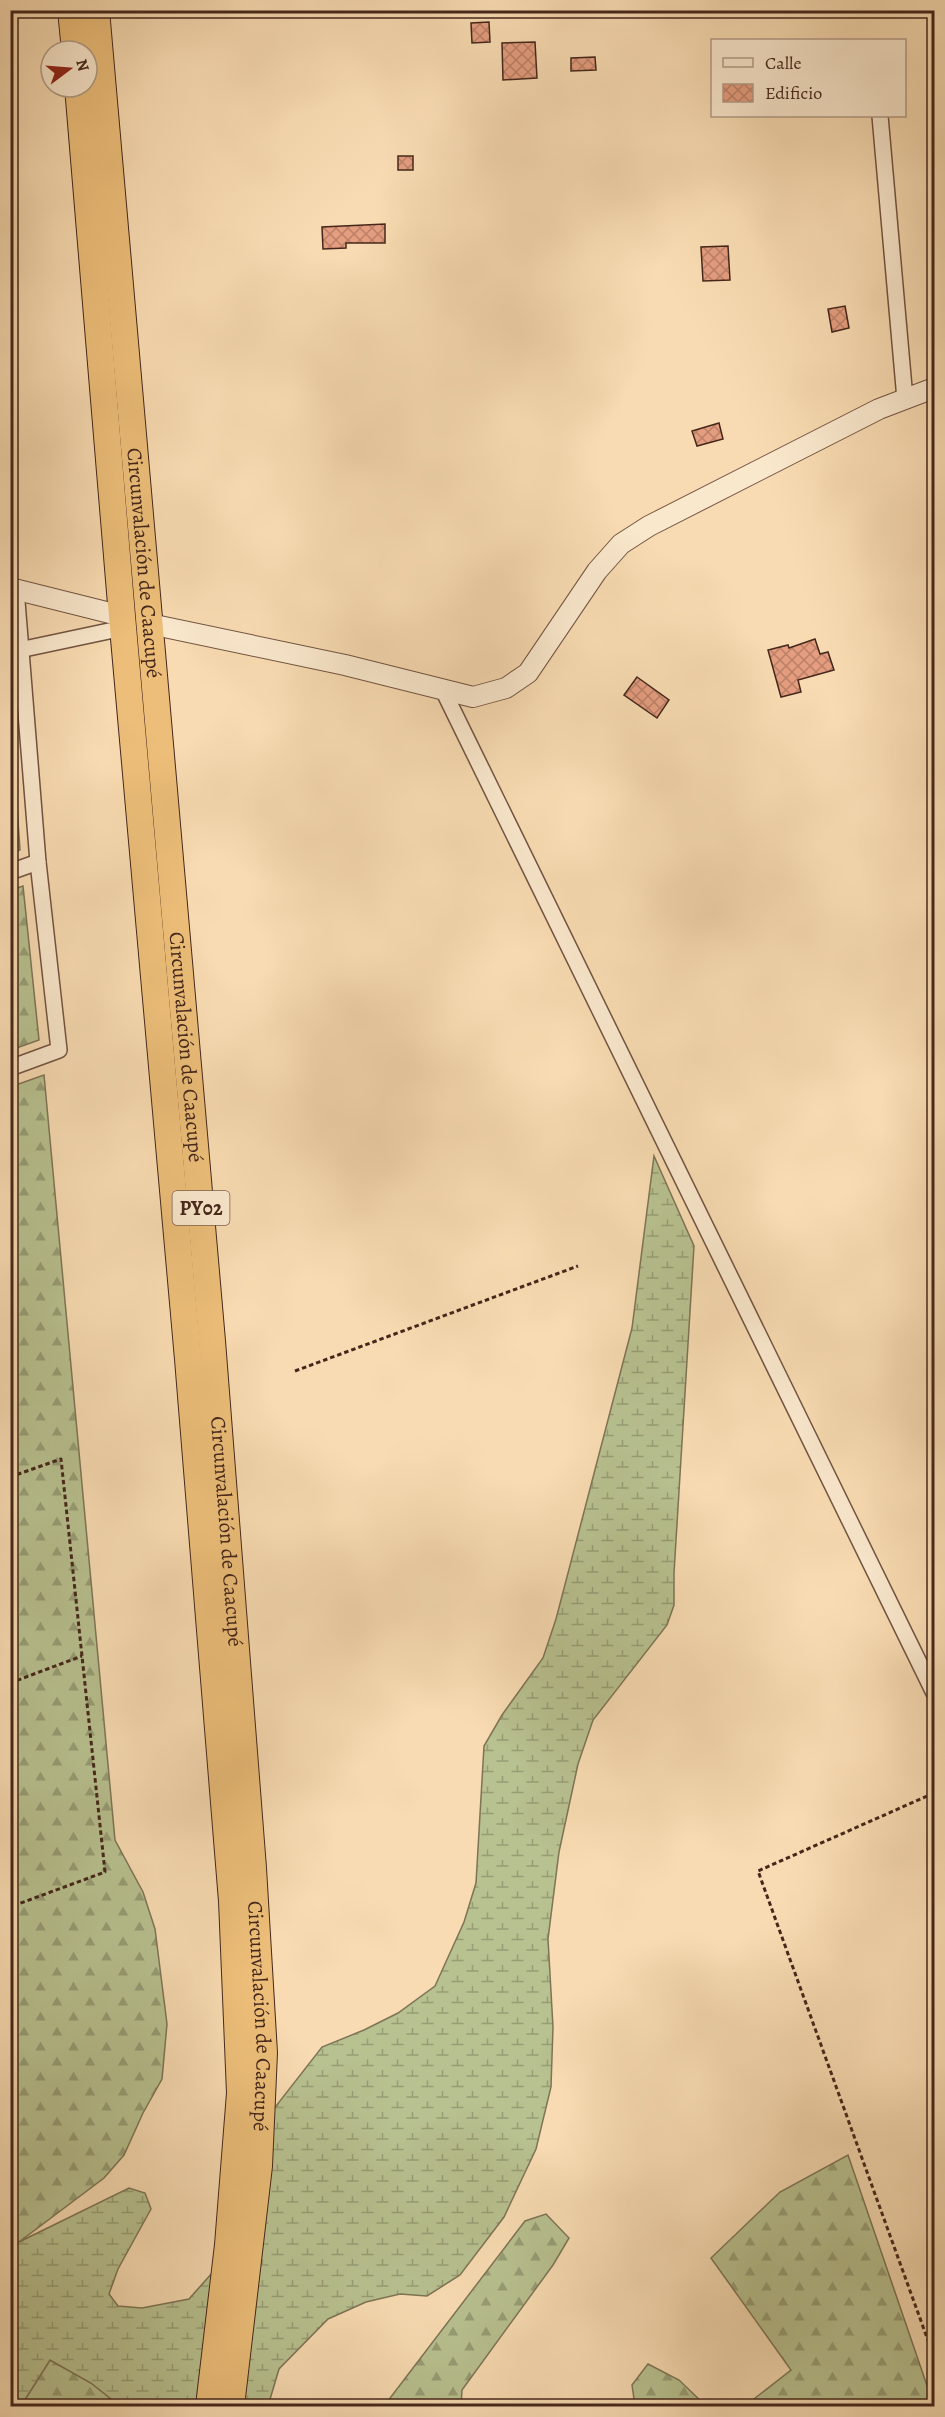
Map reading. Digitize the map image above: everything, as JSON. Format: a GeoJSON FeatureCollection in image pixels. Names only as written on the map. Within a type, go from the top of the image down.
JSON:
{"type":"FeatureCollection","features":[{"type":"Feature","properties":{"kind":"highway"},"geometry":{"type":"LineString","coordinates":[[71,10],[74,39]]}},
{"type":"Feature","properties":{"kind":"highway","name":"Circunvalación de Caacupé"},"geometry":{"type":"LineString","coordinates":[[96,10],[212,1341],[253,1868],[264,2053],[259,2166],[231,2406]]}},
{"type":"Feature","properties":{"kind":"highway","name":"Circunvalación de Caacupé"},"geometry":{"type":"LineString","coordinates":[[79,99],[122,622],[188,1359],[232,1901],[240,2093],[228,2245],[209,2406]]}},
{"type":"Feature","properties":{"kind":"street"},"geometry":{"type":"LineString","coordinates":[[880,117],[905,399]]}},
{"type":"Feature","properties":{"kind":"street"},"geometry":{"type":"LineString","coordinates":[[150,624],[442,688],[472,697],[506,688],[528,673],[597,571],[621,544],[649,526],[859,419],[934,388]]}},
{"type":"Feature","properties":{"kind":"street"},"geometry":{"type":"LineString","coordinates":[[10,1068],[58,1050],[16,650],[13,588],[122,622]]}},
{"type":"Feature","properties":{"kind":"street"},"geometry":{"type":"LineString","coordinates":[[16,650],[122,622]]}},
{"type":"Feature","properties":{"kind":"street"},"geometry":{"type":"LineString","coordinates":[[442,688],[934,1693]]}},
{"type":"Feature","properties":{"kind":"street"},"geometry":{"type":"LineString","coordinates":[[10,872],[38,862]]}},
{"type":"Feature","properties":{"kind":"path"},"geometry":{"type":"LineString","coordinates":[[295,1371],[578,1266]]}},
{"type":"Feature","properties":{"kind":"path"},"geometry":{"type":"LineString","coordinates":[[10,1477],[61,1459],[105,1872],[10,1907]]}},
{"type":"Feature","properties":{"kind":"path"},"geometry":{"type":"LineString","coordinates":[[10,1683],[82,1656]]}},
{"type":"Feature","properties":{"kind":"path"},"geometry":{"type":"LineString","coordinates":[[934,1792],[758,1871],[934,2357]]}},
{"type":"Feature","properties":{"kind":"green space"},"geometry":{"type":"Polygon","coordinates":[[[11,722],[20,850],[10,853],[11,722]]]}},
{"type":"Feature","properties":{"kind":"green space"},"geometry":{"type":"Polygon","coordinates":[[[23,886],[39,1040],[11,1050],[11,890],[23,886]]]}},
{"type":"Feature","properties":{"kind":"green space"},"geometry":{"type":"Polygon","coordinates":[[[44,1075],[115,1840],[143,1892],[155,1929],[167,2024],[162,2079],[124,2155],[104,2178],[11,2248],[10,1087],[44,1075]]]}},
{"type":"Feature","properties":{"kind":"green space"},"geometry":{"type":"Polygon","coordinates":[[[654,1156],[694,1246],[674,1605],[667,1625],[593,1720],[578,1764],[559,1852],[548,1939],[553,2027],[551,2087],[536,2149],[504,2217],[460,2275],[427,2296],[400,2294],[366,2302],[328,2319],[279,2369],[268,2406],[120,2406],[91,2383],[50,2360],[21,2406],[11,2406],[11,2248],[129,2188],[145,2193],[151,2209],[118,2269],[109,2294],[118,2306],[142,2308],[189,2299],[236,2246],[255,2133],[322,2047],[398,2013],[435,1986],[464,1922],[476,1883],[484,1746],[502,1715],[543,1658],[556,1619],[632,1328],[654,1156]]]}},
{"type":"Feature","properties":{"kind":"green space"},"geometry":{"type":"Polygon","coordinates":[[[848,2155],[934,2406],[745,2406],[791,2370],[711,2258],[780,2192],[848,2155]]]}},
{"type":"Feature","properties":{"kind":"green space"},"geometry":{"type":"Polygon","coordinates":[[[546,2214],[569,2238],[553,2265],[462,2390],[461,2406],[384,2406],[525,2221],[546,2214]]]}},
{"type":"Feature","properties":{"kind":"green space"},"geometry":{"type":"Polygon","coordinates":[[[50,2360],[91,2383],[120,2406],[21,2406],[50,2360]]]}},
{"type":"Feature","properties":{"kind":"green space"},"geometry":{"type":"Polygon","coordinates":[[[648,2364],[679,2380],[706,2406],[635,2406],[632,2385],[648,2364]]]}},
{"type":"Feature","properties":{"kind":"building"},"geometry":{"type":"Polygon","coordinates":[[[489,22],[490,42],[472,43],[471,23],[489,22]]]}},
{"type":"Feature","properties":{"kind":"building"},"geometry":{"type":"Polygon","coordinates":[[[535,42],[537,78],[503,80],[502,43],[535,42]]]}},
{"type":"Feature","properties":{"kind":"building"},"geometry":{"type":"Polygon","coordinates":[[[595,57],[596,70],[571,71],[571,58],[595,57]]]}},
{"type":"Feature","properties":{"kind":"building"},"geometry":{"type":"Polygon","coordinates":[[[398,156],[413,156],[413,170],[398,170],[398,156]]]}},
{"type":"Feature","properties":{"kind":"building"},"geometry":{"type":"Polygon","coordinates":[[[385,224],[385,243],[346,243],[346,248],[323,249],[322,227],[385,224]]]}},
{"type":"Feature","properties":{"kind":"building"},"geometry":{"type":"Polygon","coordinates":[[[728,246],[730,280],[703,281],[701,247],[728,246]]]}},
{"type":"Feature","properties":{"kind":"building"},"geometry":{"type":"Polygon","coordinates":[[[845,306],[849,328],[832,332],[828,309],[845,306]]]}},
{"type":"Feature","properties":{"kind":"building"},"geometry":{"type":"Polygon","coordinates":[[[719,423],[723,439],[697,446],[692,431],[719,423]]]}},
{"type":"Feature","properties":{"kind":"building"},"geometry":{"type":"Polygon","coordinates":[[[815,639],[820,654],[828,652],[834,670],[798,680],[801,692],[781,697],[768,650],[788,645],[789,648],[815,639]]]}},
{"type":"Feature","properties":{"kind":"building"},"geometry":{"type":"Polygon","coordinates":[[[637,677],[669,700],[657,718],[624,695],[637,677]]]}}]}
